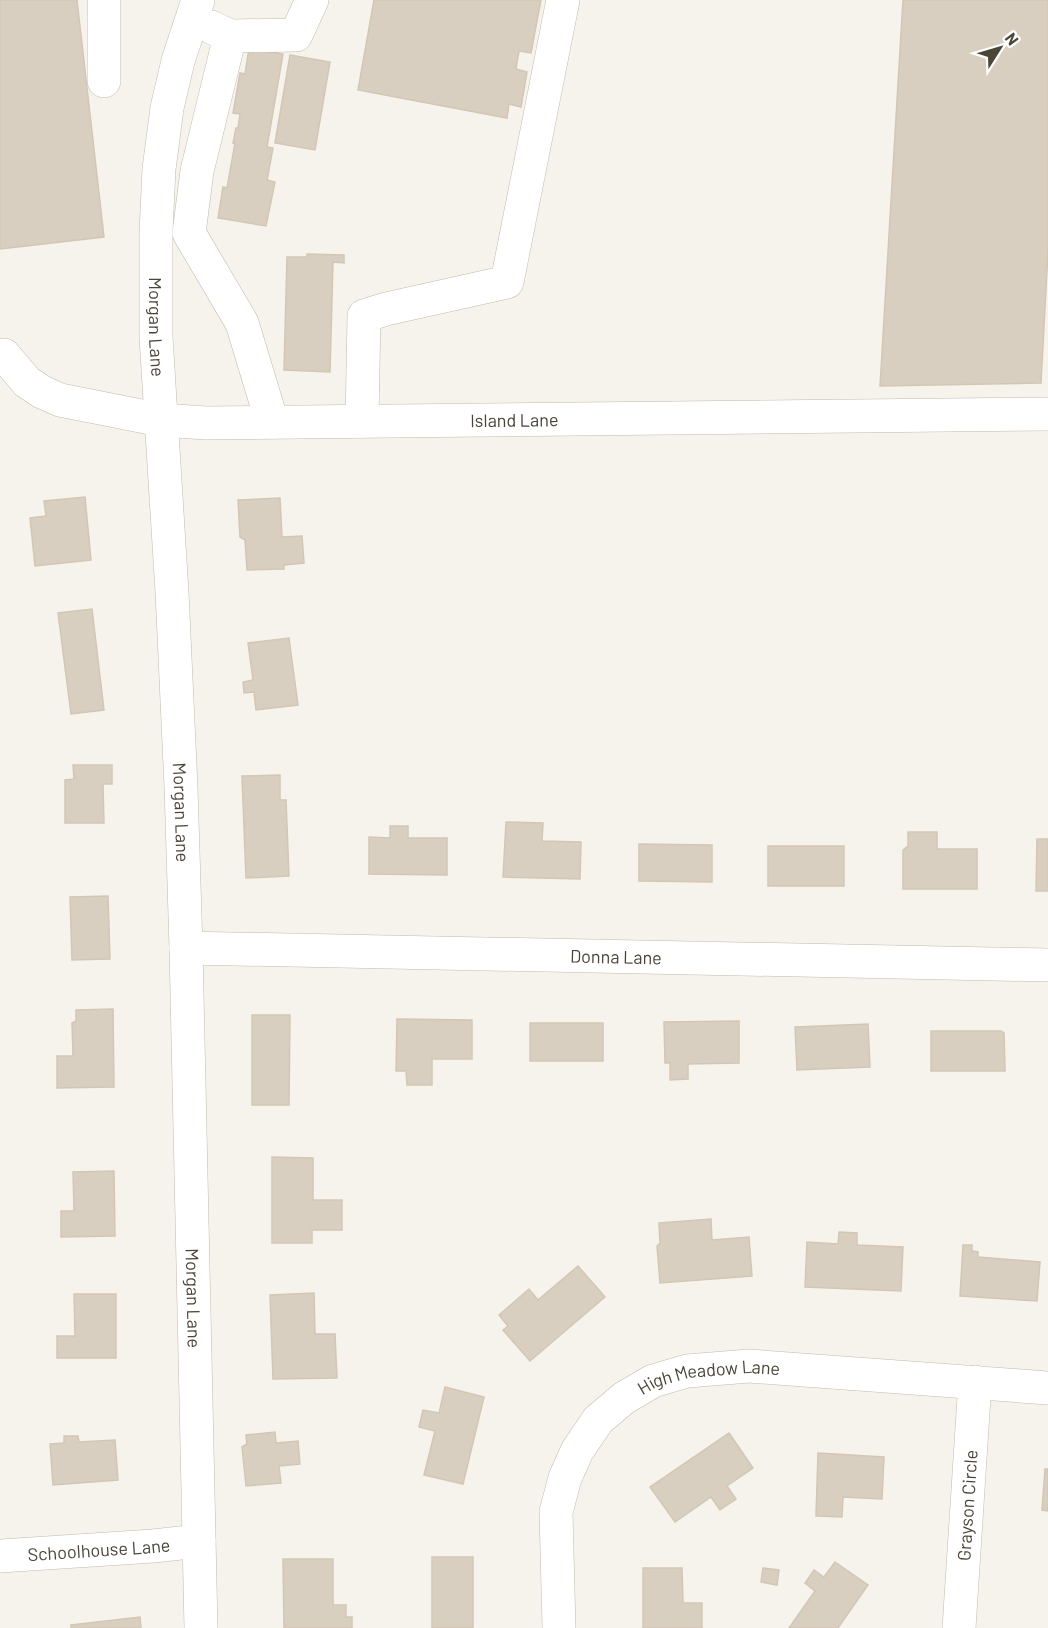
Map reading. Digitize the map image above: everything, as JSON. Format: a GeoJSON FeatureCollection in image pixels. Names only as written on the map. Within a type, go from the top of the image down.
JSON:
{"type":"FeatureCollection","features":[{"type":"Feature","properties":{"kind":"street"},"geometry":{"type":"LineString","coordinates":[[104,0],[104,81]]}},
{"type":"Feature","properties":{"kind":"street"},"geometry":{"type":"LineString","coordinates":[[194,9],[230,36],[296,35],[312,0]]}},
{"type":"Feature","properties":{"kind":"street"},"geometry":{"type":"LineString","coordinates":[[362,422],[364,316],[507,282],[563,0]]}},
{"type":"Feature","properties":{"kind":"street","name":"Morgan Lane"},"geometry":{"type":"LineString","coordinates":[[194,9],[167,108],[159,169],[156,326],[181,787],[201,1628]]}},
{"type":"Feature","properties":{"kind":"street"},"geometry":{"type":"LineString","coordinates":[[230,36],[197,171],[189,233],[242,323],[272,422]]}},
{"type":"Feature","properties":{"kind":"street","name":"Island Lane"},"geometry":{"type":"LineString","coordinates":[[1,353],[27,382],[60,400],[161,420],[206,423],[1048,414]]}},
{"type":"Feature","properties":{"kind":"street","name":"Donna Lane"},"geometry":{"type":"LineString","coordinates":[[186,948],[1048,965]]}},
{"type":"Feature","properties":{"kind":"street","name":"High Meadow Lane"},"geometry":{"type":"LineString","coordinates":[[559,1628],[556,1512],[565,1478],[578,1450],[598,1420],[624,1398],[653,1381],[687,1371],[749,1366],[1048,1388]]}},
{"type":"Feature","properties":{"kind":"street","name":"Grayson Circle"},"geometry":{"type":"LineString","coordinates":[[959,1628],[975,1382]]}},
{"type":"Feature","properties":{"kind":"street","name":"Schoolhouse Lane"},"geometry":{"type":"LineString","coordinates":[[0,1556],[199,1541]]}},
{"type":"Feature","properties":{"kind":"building"},"geometry":{"type":"Polygon","coordinates":[[[0,0],[77,0],[104,237],[0,249],[0,0]]]}},
{"type":"Feature","properties":{"kind":"building"},"geometry":{"type":"Polygon","coordinates":[[[374,0],[541,0],[531,53],[519,51],[516,69],[527,72],[521,107],[509,104],[507,118],[358,90],[374,0]]]}},
{"type":"Feature","properties":{"kind":"building"},"geometry":{"type":"Polygon","coordinates":[[[903,0],[1048,0],[1048,251],[1041,383],[880,386],[903,0]]]}},
{"type":"Feature","properties":{"kind":"building"},"geometry":{"type":"Polygon","coordinates":[[[249,48],[283,54],[267,147],[273,148],[267,180],[275,182],[266,226],[218,218],[223,187],[227,188],[235,143],[233,143],[236,128],[238,128],[240,114],[233,113],[240,73],[245,74],[249,48]]]}},
{"type":"Feature","properties":{"kind":"building"},"geometry":{"type":"Polygon","coordinates":[[[290,55],[330,62],[315,150],[275,143],[290,55]]]}},
{"type":"Feature","properties":{"kind":"building"},"geometry":{"type":"Polygon","coordinates":[[[307,254],[344,255],[344,263],[333,262],[330,372],[284,370],[287,257],[307,257],[307,254]]]}},
{"type":"Feature","properties":{"kind":"building"},"geometry":{"type":"Polygon","coordinates":[[[85,497],[91,560],[35,566],[30,518],[46,516],[44,501],[85,497]]]}},
{"type":"Feature","properties":{"kind":"building"},"geometry":{"type":"Polygon","coordinates":[[[280,498],[282,537],[302,536],[304,563],[284,565],[284,569],[247,570],[245,540],[240,537],[238,500],[280,498]]]}},
{"type":"Feature","properties":{"kind":"building"},"geometry":{"type":"Polygon","coordinates":[[[92,609],[104,710],[71,714],[58,613],[92,609]]]}},
{"type":"Feature","properties":{"kind":"building"},"geometry":{"type":"Polygon","coordinates":[[[289,638],[298,705],[256,710],[254,692],[244,693],[243,682],[253,680],[248,643],[289,638]]]}},
{"type":"Feature","properties":{"kind":"building"},"geometry":{"type":"Polygon","coordinates":[[[73,765],[112,765],[112,784],[103,784],[104,823],[65,823],[65,780],[74,779],[73,765]]]}},
{"type":"Feature","properties":{"kind":"building"},"geometry":{"type":"Polygon","coordinates":[[[280,775],[280,800],[286,800],[289,876],[246,878],[242,776],[280,775]]]}},
{"type":"Feature","properties":{"kind":"building"},"geometry":{"type":"Polygon","coordinates":[[[506,822],[543,823],[542,841],[581,842],[580,879],[503,877],[506,822]]]}},
{"type":"Feature","properties":{"kind":"building"},"geometry":{"type":"Polygon","coordinates":[[[390,826],[408,826],[408,838],[447,838],[447,875],[369,874],[369,837],[390,838],[390,826]]]}},
{"type":"Feature","properties":{"kind":"building"},"geometry":{"type":"Polygon","coordinates":[[[908,832],[937,832],[937,849],[977,849],[977,889],[903,889],[903,850],[908,846],[908,832]]]}},
{"type":"Feature","properties":{"kind":"building"},"geometry":{"type":"Polygon","coordinates":[[[1037,839],[1048,839],[1048,891],[1036,891],[1037,839]]]}},
{"type":"Feature","properties":{"kind":"building"},"geometry":{"type":"Polygon","coordinates":[[[639,844],[712,845],[712,882],[639,881],[639,844]]]}},
{"type":"Feature","properties":{"kind":"building"},"geometry":{"type":"Polygon","coordinates":[[[768,846],[844,846],[844,886],[768,886],[768,846]]]}},
{"type":"Feature","properties":{"kind":"building"},"geometry":{"type":"Polygon","coordinates":[[[108,896],[110,959],[72,960],[70,897],[108,896]]]}},
{"type":"Feature","properties":{"kind":"building"},"geometry":{"type":"Polygon","coordinates":[[[113,1009],[114,1087],[57,1088],[57,1056],[73,1056],[72,1023],[76,1021],[76,1010],[113,1009]]]}},
{"type":"Feature","properties":{"kind":"building"},"geometry":{"type":"Polygon","coordinates":[[[252,1015],[290,1015],[289,1105],[252,1105],[252,1015]]]}},
{"type":"Feature","properties":{"kind":"building"},"geometry":{"type":"Polygon","coordinates":[[[397,1019],[472,1020],[472,1059],[432,1059],[432,1085],[407,1085],[406,1071],[396,1071],[397,1019]]]}},
{"type":"Feature","properties":{"kind":"building"},"geometry":{"type":"Polygon","coordinates":[[[739,1021],[739,1063],[688,1064],[688,1079],[670,1080],[670,1063],[665,1063],[664,1022],[739,1021]]]}},
{"type":"Feature","properties":{"kind":"building"},"geometry":{"type":"Polygon","coordinates":[[[530,1023],[603,1023],[603,1061],[530,1061],[530,1023]]]}},
{"type":"Feature","properties":{"kind":"building"},"geometry":{"type":"Polygon","coordinates":[[[868,1024],[870,1067],[797,1070],[795,1027],[868,1024]]]}},
{"type":"Feature","properties":{"kind":"building"},"geometry":{"type":"Polygon","coordinates":[[[931,1031],[1001,1031],[1004,1033],[1005,1071],[931,1071],[931,1031]]]}},
{"type":"Feature","properties":{"kind":"building"},"geometry":{"type":"Polygon","coordinates":[[[272,1157],[313,1158],[313,1200],[342,1200],[342,1230],[312,1230],[312,1243],[272,1243],[272,1157]]]}},
{"type":"Feature","properties":{"kind":"building"},"geometry":{"type":"Polygon","coordinates":[[[114,1171],[115,1236],[61,1237],[61,1211],[74,1211],[73,1172],[114,1171]]]}},
{"type":"Feature","properties":{"kind":"building"},"geometry":{"type":"Polygon","coordinates":[[[711,1219],[712,1240],[749,1237],[752,1276],[660,1283],[657,1246],[660,1243],[659,1223],[711,1219]]]}},
{"type":"Feature","properties":{"kind":"building"},"geometry":{"type":"Polygon","coordinates":[[[839,1232],[857,1233],[857,1245],[903,1247],[901,1291],[805,1287],[807,1242],[838,1244],[839,1232]]]}},
{"type":"Feature","properties":{"kind":"building"},"geometry":{"type":"Polygon","coordinates":[[[963,1245],[972,1245],[972,1251],[978,1252],[978,1257],[1040,1262],[1037,1301],[960,1296],[963,1245]]]}},
{"type":"Feature","properties":{"kind":"building"},"geometry":{"type":"Polygon","coordinates":[[[578,1266],[605,1297],[530,1361],[503,1330],[508,1326],[499,1315],[529,1289],[538,1300],[578,1266]]]}},
{"type":"Feature","properties":{"kind":"building"},"geometry":{"type":"Polygon","coordinates":[[[314,1293],[315,1334],[335,1334],[337,1378],[273,1379],[270,1295],[314,1293]]]}},
{"type":"Feature","properties":{"kind":"building"},"geometry":{"type":"Polygon","coordinates":[[[74,1294],[116,1294],[116,1358],[57,1358],[57,1336],[75,1336],[74,1294]]]}},
{"type":"Feature","properties":{"kind":"building"},"geometry":{"type":"Polygon","coordinates":[[[445,1387],[484,1397],[463,1484],[424,1475],[435,1431],[419,1427],[423,1410],[439,1413],[445,1387]]]}},
{"type":"Feature","properties":{"kind":"building"},"geometry":{"type":"Polygon","coordinates":[[[275,1432],[276,1443],[298,1441],[300,1464],[279,1466],[281,1483],[246,1486],[242,1447],[247,1444],[246,1435],[275,1432]]]}},
{"type":"Feature","properties":{"kind":"building"},"geometry":{"type":"Polygon","coordinates":[[[729,1433],[753,1468],[727,1486],[736,1499],[720,1510],[711,1497],[675,1522],[650,1487],[729,1433]]]}},
{"type":"Feature","properties":{"kind":"building"},"geometry":{"type":"Polygon","coordinates":[[[64,1436],[78,1436],[79,1442],[115,1440],[118,1480],[53,1485],[50,1444],[64,1443],[64,1436]]]}},
{"type":"Feature","properties":{"kind":"building"},"geometry":{"type":"Polygon","coordinates":[[[818,1453],[884,1457],[882,1499],[843,1497],[842,1517],[816,1516],[818,1453]]]}},
{"type":"Feature","properties":{"kind":"building"},"geometry":{"type":"Polygon","coordinates":[[[1045,1469],[1048,1469],[1048,1511],[1042,1510],[1045,1469]]]}},
{"type":"Feature","properties":{"kind":"building"},"geometry":{"type":"Polygon","coordinates":[[[432,1557],[473,1557],[473,1628],[432,1628],[432,1557]]]}},
{"type":"Feature","properties":{"kind":"building"},"geometry":{"type":"Polygon","coordinates":[[[283,1559],[333,1559],[333,1605],[346,1605],[346,1617],[352,1617],[352,1628],[284,1628],[283,1559]]]}},
{"type":"Feature","properties":{"kind":"building"},"geometry":{"type":"Polygon","coordinates":[[[835,1562],[868,1585],[838,1628],[789,1628],[815,1591],[805,1583],[814,1570],[824,1577],[835,1562]]]}},
{"type":"Feature","properties":{"kind":"building"},"geometry":{"type":"Polygon","coordinates":[[[643,1568],[682,1568],[683,1603],[702,1603],[702,1628],[643,1628],[643,1568]]]}},
{"type":"Feature","properties":{"kind":"building"},"geometry":{"type":"Polygon","coordinates":[[[763,1568],[779,1570],[777,1585],[761,1582],[763,1568]]]}},
{"type":"Feature","properties":{"kind":"building"},"geometry":{"type":"Polygon","coordinates":[[[140,1617],[141,1628],[71,1628],[71,1625],[140,1617]]]}}]}
